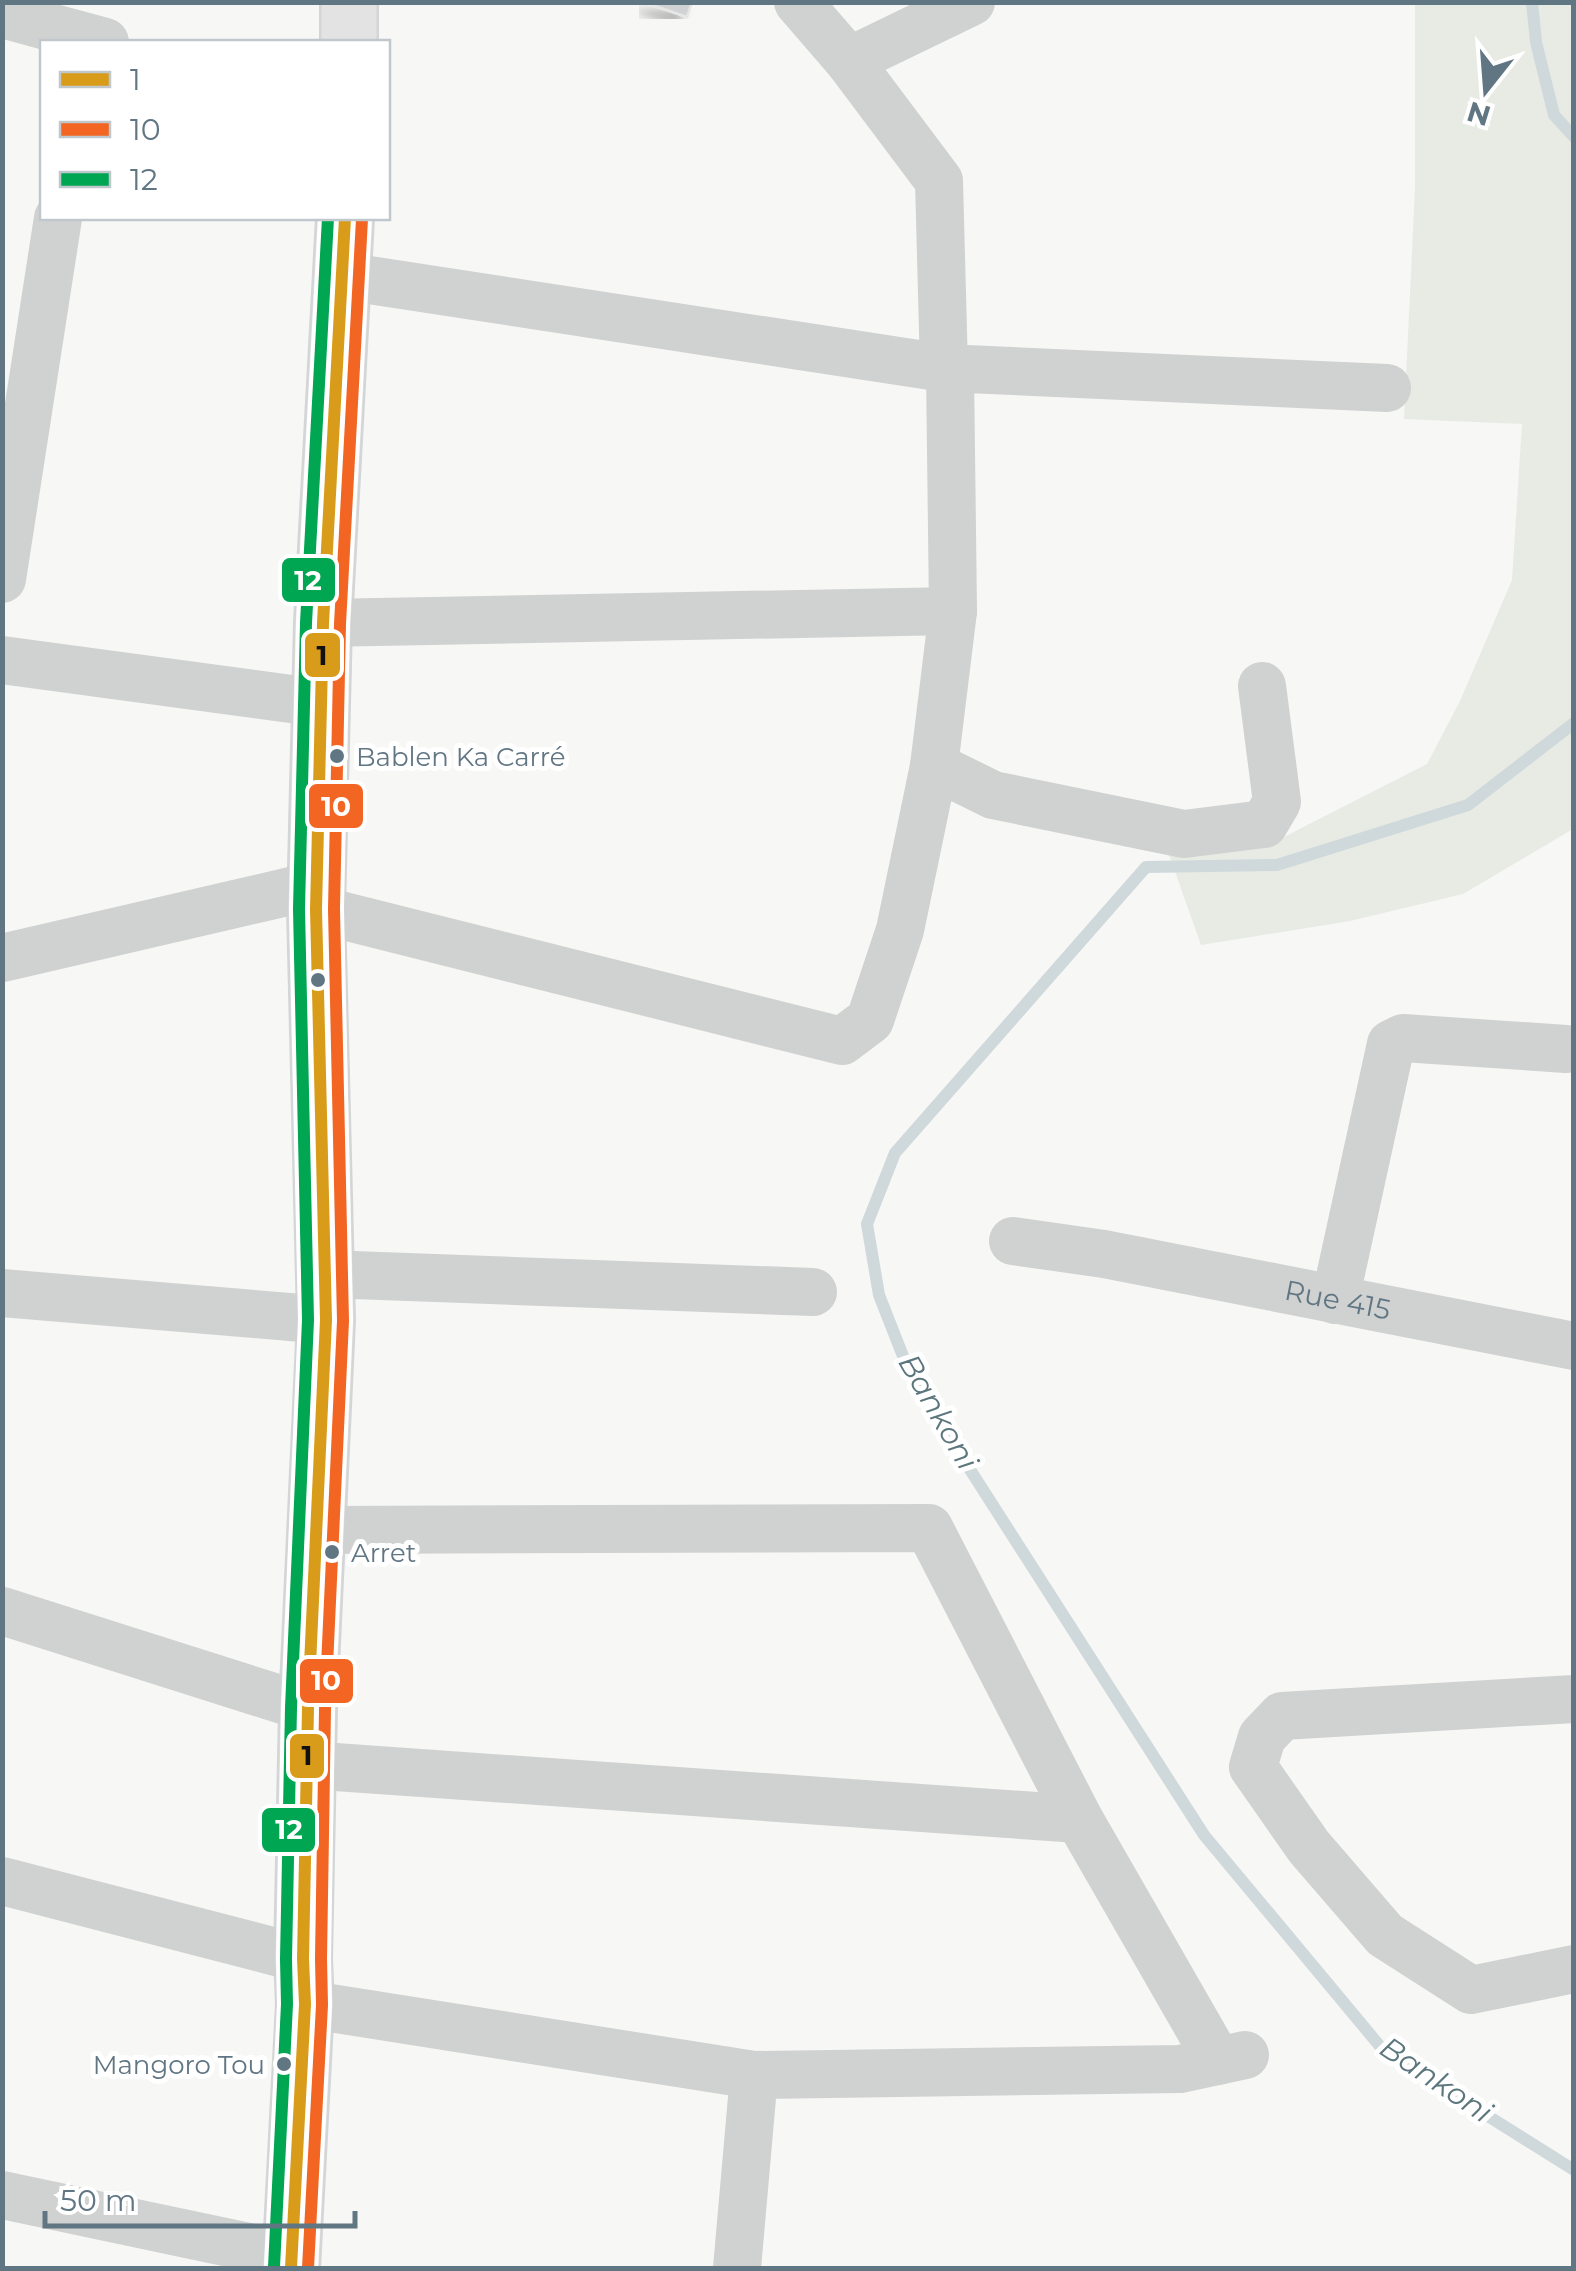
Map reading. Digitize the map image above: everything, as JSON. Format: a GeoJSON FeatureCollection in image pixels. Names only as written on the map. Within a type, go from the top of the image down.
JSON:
{"type":"FeatureCollection","features":[{"type":"Feature","properties":{"kind":"main road"},"geometry":{"type":"LineString","coordinates":[[349,2],[349,40]]}},
{"type":"Feature","properties":{"kind":"main road"},"geometry":{"type":"LineString","coordinates":[[291,2262],[304,1982],[308,1708],[326,1297],[317,897],[323,623],[345,220]]}},
{"type":"Feature","properties":{"kind":"street"},"geometry":{"type":"LineString","coordinates":[[2,958],[317,897],[842,1041],[870,1020],[900,930],[934,766],[953,612],[938,181],[849,61],[798,2]]}},
{"type":"Feature","properties":{"kind":"street"},"geometry":{"type":"LineString","coordinates":[[849,61],[971,2]]}},
{"type":"Feature","properties":{"kind":"street"},"geometry":{"type":"LineString","coordinates":[[2,14],[88,40]]}},
{"type":"Feature","properties":{"kind":"street"},"geometry":{"type":"LineString","coordinates":[[2,579],[58,220]]}},
{"type":"Feature","properties":{"kind":"street"},"geometry":{"type":"LineString","coordinates":[[343,276],[947,368],[1387,388]]}},
{"type":"Feature","properties":{"kind":"street"},"geometry":{"type":"LineString","coordinates":[[323,623],[953,612]]}},
{"type":"Feature","properties":{"kind":"street"},"geometry":{"type":"LineString","coordinates":[[2,660],[321,702]]}},
{"type":"Feature","properties":{"kind":"street"},"geometry":{"type":"LineString","coordinates":[[934,766],[993,795],[1184,834],[1264,824],[1277,802],[1262,686]]}},
{"type":"Feature","properties":{"kind":"street"},"geometry":{"type":"LineString","coordinates":[[1335,1300],[1391,1044],[1403,1038],[1566,1049]]}},
{"type":"Feature","properties":{"kind":"street","name":"Rue 415"},"geometry":{"type":"LineString","coordinates":[[1013,1241],[1104,1254],[1574,1346]]}},
{"type":"Feature","properties":{"kind":"street"},"geometry":{"type":"LineString","coordinates":[[2,1293],[326,1297],[814,1292]]}},
{"type":"Feature","properties":{"kind":"street"},"geometry":{"type":"LineString","coordinates":[[2,1881],[304,1982],[754,2075],[1180,2069],[1234,2057],[1079,1819],[929,1528],[316,1530]]}},
{"type":"Feature","properties":{"kind":"street"},"geometry":{"type":"LineString","coordinates":[[2,1611],[308,1708]]}},
{"type":"Feature","properties":{"kind":"street"},"geometry":{"type":"LineString","coordinates":[[1574,1699],[1282,1716],[1262,1737],[1254,1766],[1309,1847],[1385,1935],[1471,1990],[1574,1969]]}},
{"type":"Feature","properties":{"kind":"street"},"geometry":{"type":"LineString","coordinates":[[307,1765],[1079,1819]]}},
{"type":"Feature","properties":{"kind":"street"},"geometry":{"type":"LineString","coordinates":[[738,2268],[754,2075]]}},
{"type":"Feature","properties":{"kind":"street"},"geometry":{"type":"LineString","coordinates":[[2,2195],[291,2262]]}},
{"type":"Feature","properties":{"kind":"shaded area"},"geometry":{"type":"Polygon","coordinates":[[[1415,3],[1573,3],[1573,829],[1463,894],[1350,921],[1201,945],[1167,849],[1282,838],[1427,764],[1460,701],[1512,580],[1522,424],[1404,419],[1415,188],[1415,3]]]}},
{"type":"Feature","properties":{"kind":"building"},"geometry":{"type":"Polygon","coordinates":[[[644,2],[692,2],[687,17],[644,2]]]}},
{"type":"Feature","properties":{"kind":"waterway","name":"Bankoni"},"geometry":{"type":"LineString","coordinates":[[1532,2],[1536,42],[1554,115],[1574,137]]}},
{"type":"Feature","properties":{"kind":"waterway","name":"Bankoni"},"geometry":{"type":"LineString","coordinates":[[1574,723],[1468,805],[1277,865],[1146,867],[895,1153],[867,1224],[879,1295],[912,1379],[1204,1835],[1384,2051],[1574,2170]]}},
{"type":"Feature","properties":{"kind":"transit line","name":"12"},"geometry":{"type":"LineString","coordinates":[[274,2267],[287,2004],[291,1708],[308,1320],[299,909],[306,623],[328,220]]}},
{"type":"Feature","properties":{"kind":"transit line","name":"1"},"geometry":{"type":"LineString","coordinates":[[291,2268],[305,2004],[308,1708],[326,1320],[316,909],[323,623],[345,220]]}},
{"type":"Feature","properties":{"kind":"transit line","name":"10"},"geometry":{"type":"LineString","coordinates":[[308,2268],[322,2005],[325,1709],[343,1321],[334,909],[340,624],[362,220]]}},
{"type":"Feature","properties":{"kind":"place","name":"Bablen Ka Carré"},"geometry":{"type":"Point","coordinates":[337,756]}},
{"type":"Feature","properties":{"kind":"place","name":"Arret"},"geometry":{"type":"Point","coordinates":[332,1552]}},
{"type":"Feature","properties":{"kind":"place","name":"Mangoro Tou"},"geometry":{"type":"Point","coordinates":[284,2064]}}]}
